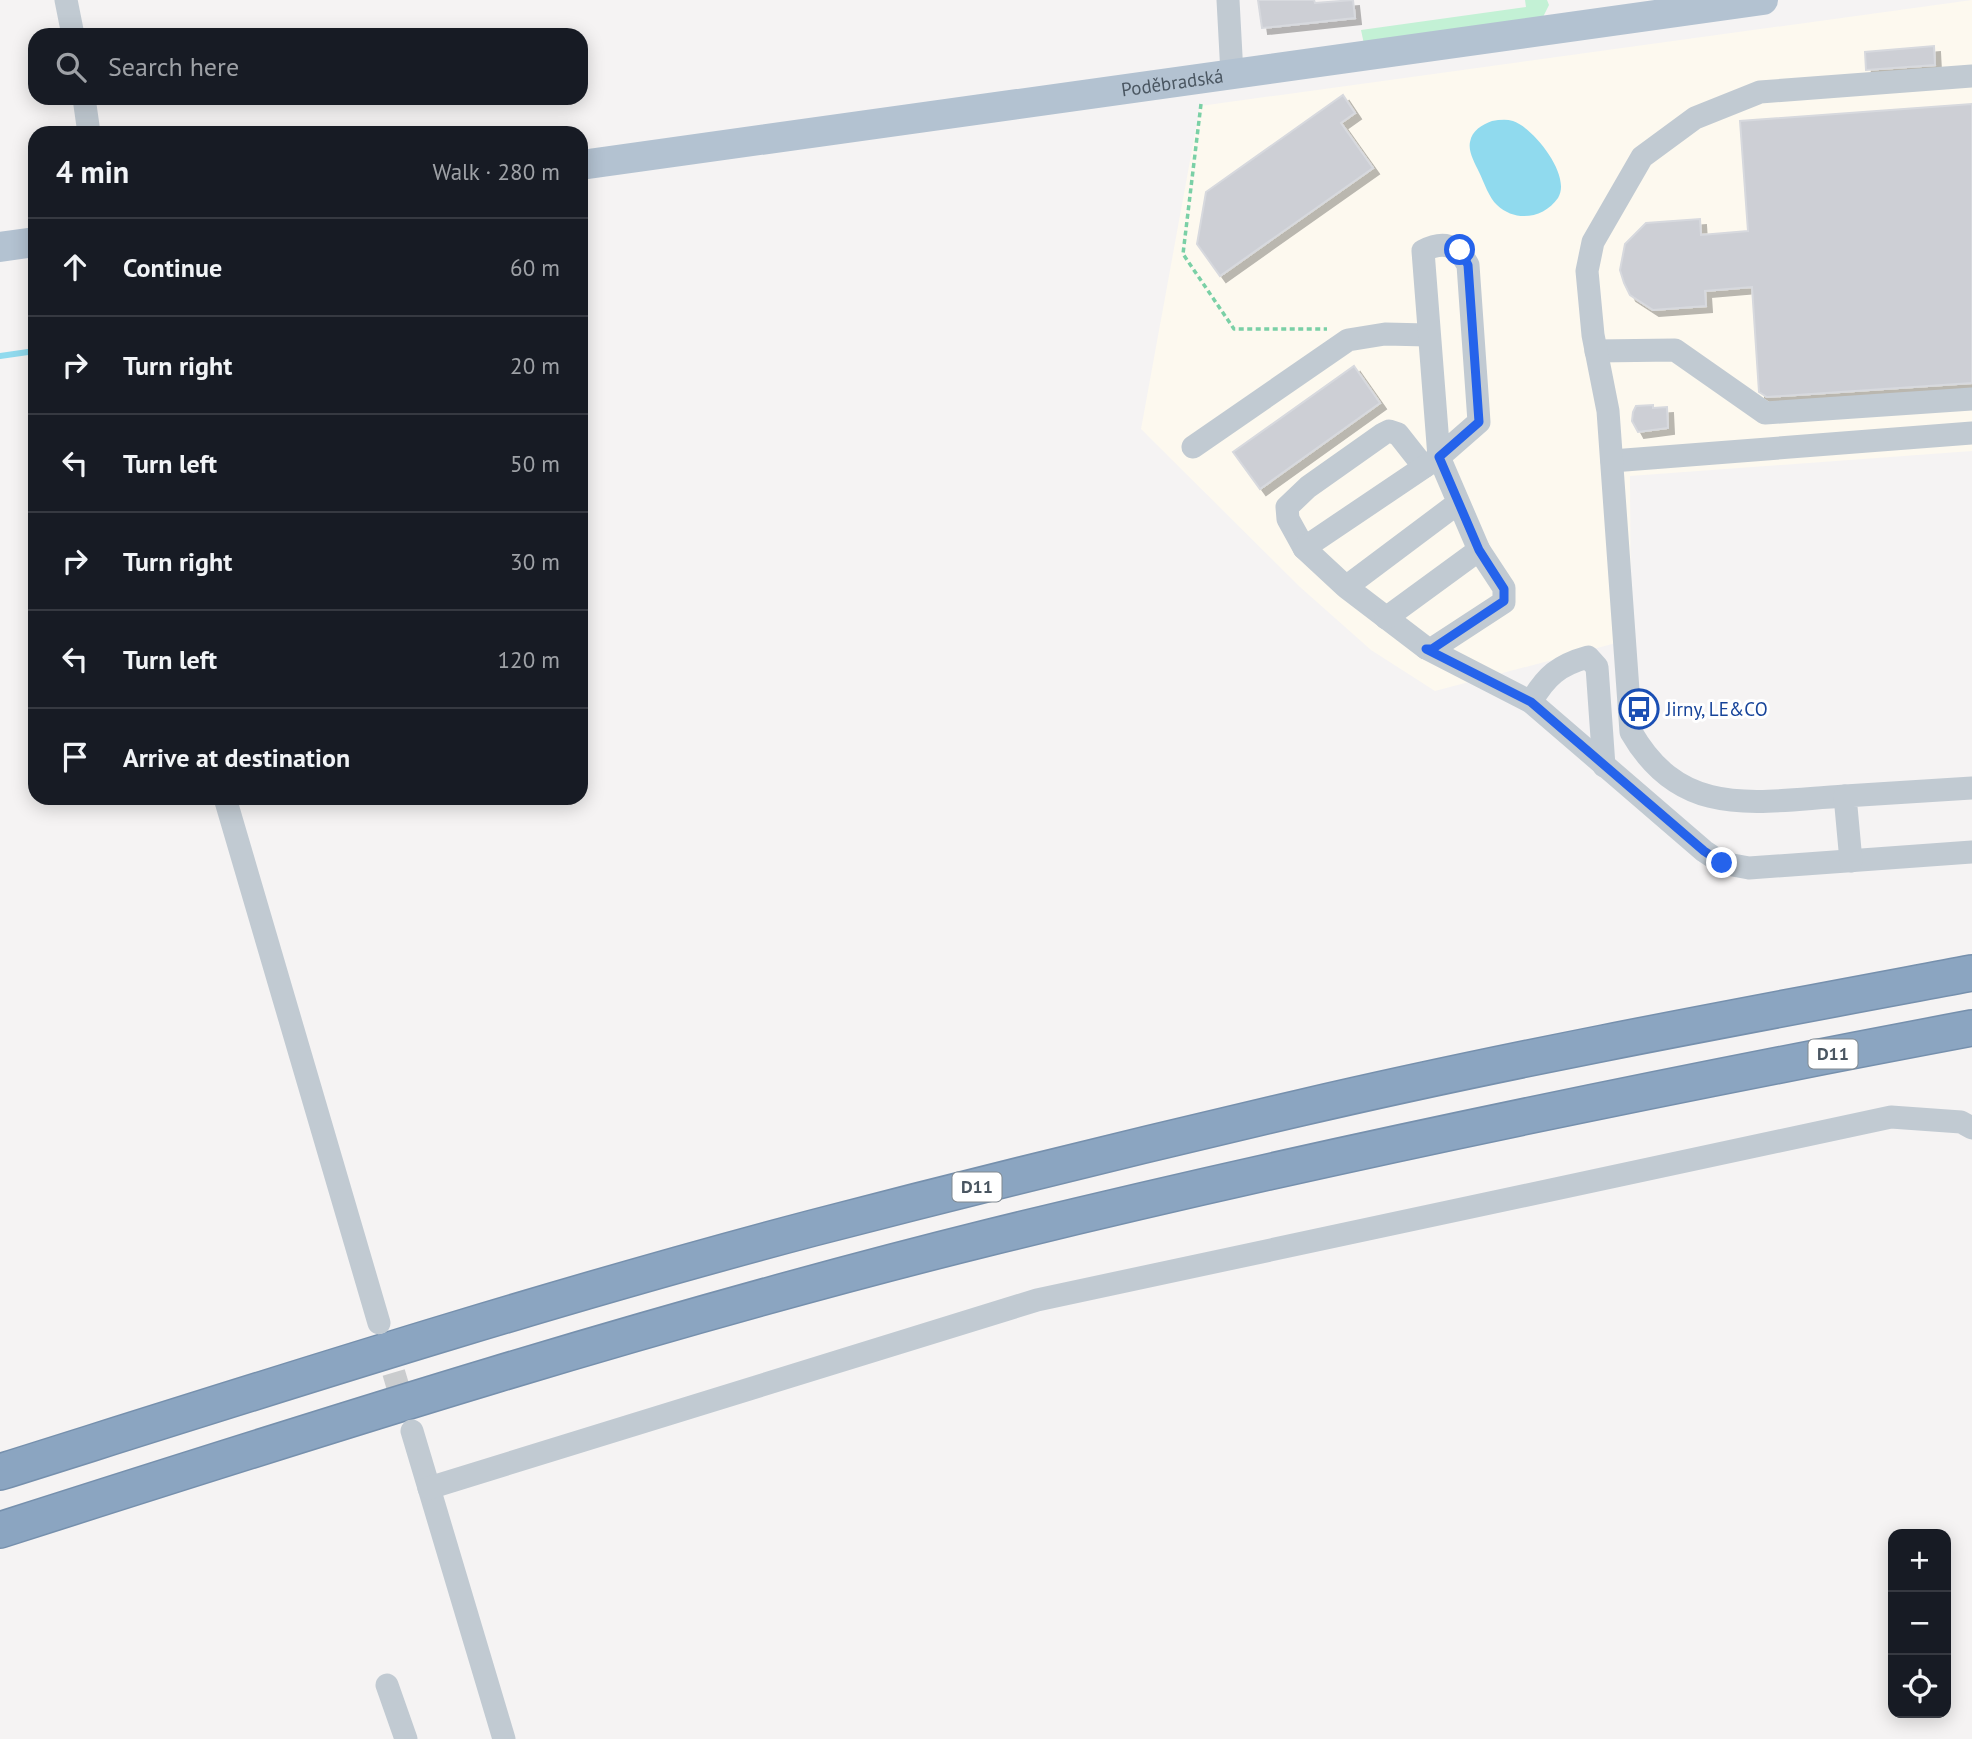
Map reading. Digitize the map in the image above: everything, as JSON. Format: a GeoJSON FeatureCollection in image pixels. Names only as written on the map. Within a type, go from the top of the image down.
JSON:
{"type":"FeatureCollection","features":[{"type":"Feature","properties":{"kind":"highway","name":"D11"},"geometry":{"type":"LineString","coordinates":[[0,1472],[358,1360],[808,1230],[971,1188],[1302,1107],[1648,1034],[1972,973]]}},
{"type":"Feature","properties":{"kind":"highway","name":"D11"},"geometry":{"type":"LineString","coordinates":[[0,1530],[372,1410],[987,1238],[1326,1158],[1972,1028]]}},
{"type":"Feature","properties":{"kind":"main road","name":"Poděbradská"},"geometry":{"type":"LineString","coordinates":[[588,164],[1763,0]]}},
{"type":"Feature","properties":{"kind":"main road"},"geometry":{"type":"LineString","coordinates":[[0,247],[28,243]]}},
{"type":"Feature","properties":{"kind":"street"},"geometry":{"type":"LineString","coordinates":[[66,0],[72,28]]}},
{"type":"Feature","properties":{"kind":"street"},"geometry":{"type":"LineString","coordinates":[[1228,0],[1232,74]]}},
{"type":"Feature","properties":{"kind":"street"},"geometry":{"type":"LineString","coordinates":[[1972,76],[1760,92],[1695,118],[1642,157],[1592,242],[1587,271],[1596,351],[1608,411],[1631,732],[1643,753],[1682,788],[1711,798],[1741,803],[1972,788]]}},
{"type":"Feature","properties":{"kind":"street"},"geometry":{"type":"LineString","coordinates":[[85,105],[88,126]]}},
{"type":"Feature","properties":{"kind":"street"},"geometry":{"type":"LineString","coordinates":[[1304,548],[1432,462],[1479,422],[1468,265],[1460,250],[1448,244],[1423,251],[1432,462]]}},
{"type":"Feature","properties":{"kind":"street"},"geometry":{"type":"LineString","coordinates":[[1193,447],[1348,340],[1385,334],[1428,335]]}},
{"type":"Feature","properties":{"kind":"street"},"geometry":{"type":"LineString","coordinates":[[1596,351],[1675,350],[1765,413],[1972,399]]}},
{"type":"Feature","properties":{"kind":"street"},"geometry":{"type":"LineString","coordinates":[[1426,649],[1432,649],[1504,601],[1504,589],[1479,550],[1458,503],[1432,462],[1398,434],[1389,431],[1308,487],[1287,507],[1288,519],[1304,548],[1346,587],[1426,649],[1531,702],[1722,863],[1749,868],[1972,852]]}},
{"type":"Feature","properties":{"kind":"street"},"geometry":{"type":"LineString","coordinates":[[1612,461],[1972,433]]}},
{"type":"Feature","properties":{"kind":"street"},"geometry":{"type":"LineString","coordinates":[[1346,587],[1458,503]]}},
{"type":"Feature","properties":{"kind":"street"},"geometry":{"type":"LineString","coordinates":[[1387,618],[1479,550]]}},
{"type":"Feature","properties":{"kind":"street"},"geometry":{"type":"LineString","coordinates":[[1531,702],[1545,678],[1564,664],[1588,657],[1597,667],[1604,766]]}},
{"type":"Feature","properties":{"kind":"street"},"geometry":{"type":"LineString","coordinates":[[1844,796],[1851,861]]}},
{"type":"Feature","properties":{"kind":"street"},"geometry":{"type":"LineString","coordinates":[[227,805],[379,1323]]}},
{"type":"Feature","properties":{"kind":"street"},"geometry":{"type":"LineString","coordinates":[[429,1489],[1037,1300],[1891,1117],[1961,1122],[1972,1128]]}},
{"type":"Feature","properties":{"kind":"street"},"geometry":{"type":"LineString","coordinates":[[412,1432],[504,1739]]}},
{"type":"Feature","properties":{"kind":"street"},"geometry":{"type":"LineString","coordinates":[[387,1685],[405,1739]]}},
{"type":"Feature","properties":{"kind":"path"},"geometry":{"type":"LineString","coordinates":[[1232,74],[1199,106],[1183,254],[1234,329],[1326,329],[1348,340]]}},
{"type":"Feature","properties":{"kind":"shaded area"},"geometry":{"type":"Polygon","coordinates":[[[1972,0],[1972,451],[1630,476],[1631,639],[1435,691],[1371,650],[1300,587],[1141,429],[1200,106],[1972,0]]]}},
{"type":"Feature","properties":{"kind":"green space"},"geometry":{"type":"Polygon","coordinates":[[[1525,0],[1547,0],[1549,5],[1542,19],[1364,44],[1361,30],[1526,7],[1525,0]]]}},
{"type":"Feature","properties":{"kind":"water"},"geometry":{"type":"Polygon","coordinates":[[[1510,120],[1522,125],[1549,154],[1555,166],[1560,178],[1558,198],[1538,214],[1513,214],[1497,205],[1492,198],[1472,157],[1470,146],[1475,131],[1492,121],[1510,120]]]}},
{"type":"Feature","properties":{"kind":"building"},"geometry":{"type":"Polygon","coordinates":[[[1258,0],[1314,0],[1315,3],[1353,0],[1355,18],[1262,28],[1258,0]]]}},
{"type":"Feature","properties":{"kind":"building"},"geometry":{"type":"Polygon","coordinates":[[[1934,46],[1935,65],[1866,70],[1865,52],[1934,46]]]}},
{"type":"Feature","properties":{"kind":"building"},"geometry":{"type":"Polygon","coordinates":[[[1343,95],[1355,113],[1341,123],[1373,168],[1220,276],[1197,244],[1206,192],[1343,95]]]}},
{"type":"Feature","properties":{"kind":"building"},"geometry":{"type":"Polygon","coordinates":[[[1972,104],[1972,383],[1767,397],[1759,392],[1752,287],[1705,291],[1706,306],[1653,310],[1630,295],[1620,270],[1625,244],[1646,223],[1700,219],[1701,235],[1748,231],[1740,121],[1972,104]]]}},
{"type":"Feature","properties":{"kind":"building"},"geometry":{"type":"Polygon","coordinates":[[[1354,366],[1380,403],[1260,489],[1233,452],[1354,366]]]}},
{"type":"Feature","properties":{"kind":"building"},"geometry":{"type":"Polygon","coordinates":[[[1653,405],[1653,408],[1667,407],[1668,428],[1638,432],[1632,421],[1636,406],[1653,405]]]}},
{"type":"Feature","properties":{"kind":"waterway"},"geometry":{"type":"LineString","coordinates":[[0,356],[28,352]]}},
{"type":"Feature","properties":{"kind":"tunnel"},"geometry":{"type":"LineString","coordinates":[[384,1340],[406,1414]]}},
{"type":"Feature","properties":{"kind":"place","name":"Jirny, LE&CO"},"geometry":{"type":"Point","coordinates":[1639,709]}},
{"type":"Feature","properties":{"kind":"route"},"geometry":{"type":"LineString","coordinates":[[1460,250],[1468,265],[1479,422],[1439,457],[1479,550],[1504,589],[1505,596],[1504,601],[1432,649],[1426,649],[1531,702],[1704,851],[1722,863]]}}]}
